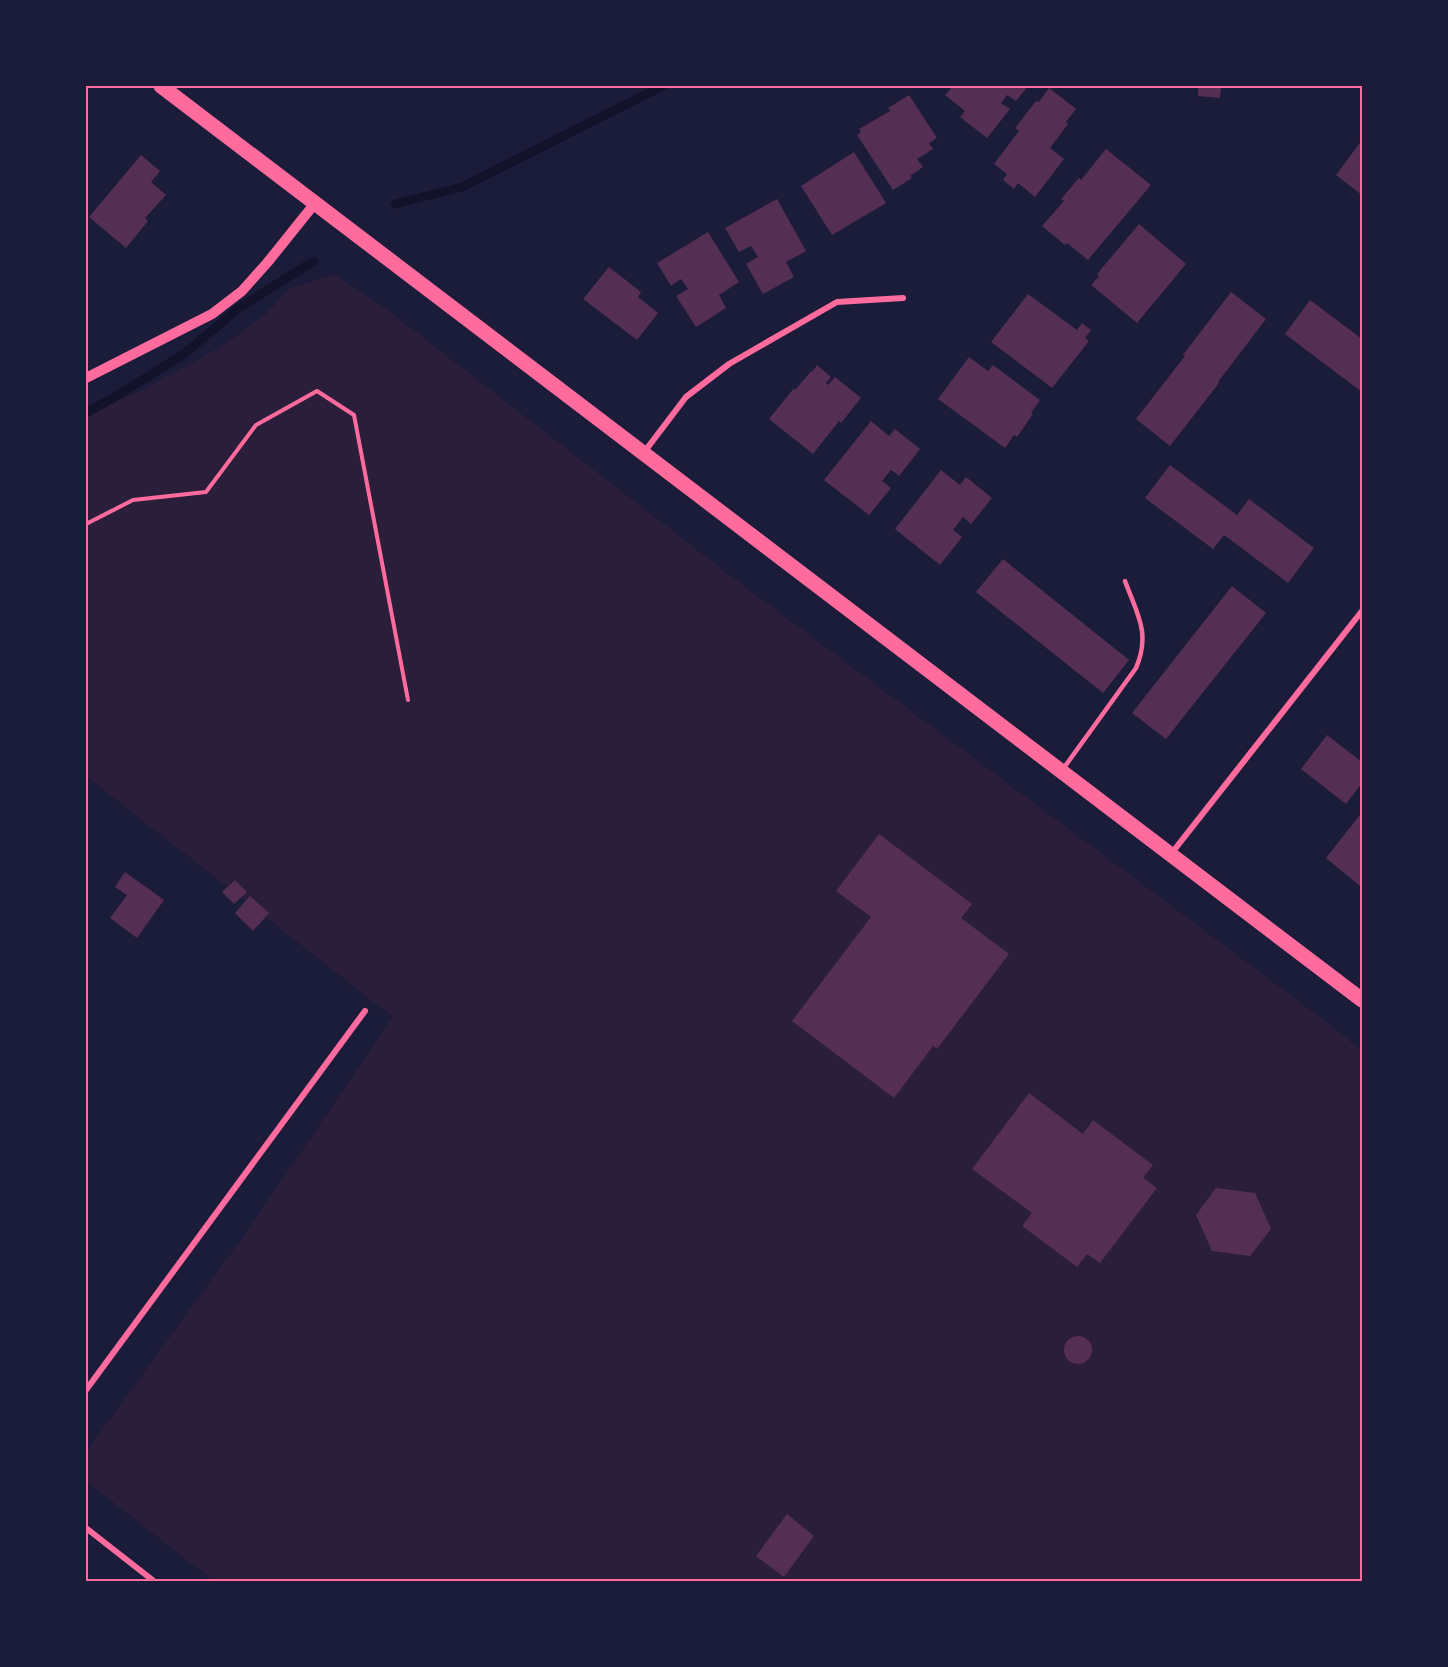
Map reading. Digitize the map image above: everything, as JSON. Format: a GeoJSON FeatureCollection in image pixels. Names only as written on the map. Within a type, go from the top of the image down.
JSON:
{"type":"FeatureCollection","features":[{"type":"Feature","properties":{"kind":"main road"},"geometry":{"type":"LineString","coordinates":[[161,86],[645,452],[1362,1000]]}},
{"type":"Feature","properties":{"kind":"street"},"geometry":{"type":"LineString","coordinates":[[86,378],[212,314],[242,291],[267,264],[316,202]]}},
{"type":"Feature","properties":{"kind":"street"},"geometry":{"type":"LineString","coordinates":[[645,452],[686,397],[729,364],[837,302],[903,298]]}},
{"type":"Feature","properties":{"kind":"street"},"geometry":{"type":"LineString","coordinates":[[1171,855],[1362,611]]}},
{"type":"Feature","properties":{"kind":"street"},"geometry":{"type":"LineString","coordinates":[[86,1390],[365,1011]]}},
{"type":"Feature","properties":{"kind":"street"},"geometry":{"type":"LineString","coordinates":[[86,1528],[155,1581]]}},
{"type":"Feature","properties":{"kind":"lane"},"geometry":{"type":"LineString","coordinates":[[1061,771],[1136,668],[1142,654],[1143,632],[1125,581]]}},
{"type":"Feature","properties":{"kind":"path"},"geometry":{"type":"LineString","coordinates":[[86,524],[133,500],[206,492],[256,425],[317,392],[354,415],[408,700]]}},
{"type":"Feature","properties":{"kind":"shaded area"},"geometry":{"type":"Polygon","coordinates":[[[334,274],[390,312],[732,577],[1362,1051],[1362,1581],[214,1581],[86,1481],[86,1452],[248,1230],[393,1017],[86,776],[86,415],[138,392],[200,359],[266,314],[289,289],[334,274]]]}},
{"type":"Feature","properties":{"kind":"building"},"geometry":{"type":"Polygon","coordinates":[[[953,86],[1028,86],[1016,101],[1007,95],[1001,103],[1010,109],[987,138],[960,117],[965,111],[945,95],[953,86]]]}},
{"type":"Feature","properties":{"kind":"building"},"geometry":{"type":"Polygon","coordinates":[[[1198,86],[1221,86],[1220,98],[1198,96],[1198,86]]]}},
{"type":"Feature","properties":{"kind":"building"},"geometry":{"type":"Polygon","coordinates":[[[1049,88],[1076,109],[1050,148],[1064,159],[1035,197],[1018,183],[1014,189],[1003,180],[1007,174],[994,164],[1019,131],[1015,128],[1049,88]]]}},
{"type":"Feature","properties":{"kind":"building"},"geometry":{"type":"Polygon","coordinates":[[[909,95],[937,138],[929,143],[933,149],[917,159],[923,167],[910,176],[912,178],[893,190],[857,135],[861,132],[859,129],[890,111],[888,108],[909,95]]]}},
{"type":"Feature","properties":{"kind":"building"},"geometry":{"type":"Polygon","coordinates":[[[1362,140],[1362,195],[1336,175],[1362,140]]]}},
{"type":"Feature","properties":{"kind":"building"},"geometry":{"type":"Polygon","coordinates":[[[1106,149],[1151,185],[1088,260],[1042,226],[1064,201],[1061,199],[1079,178],[1081,180],[1106,149]]]}},
{"type":"Feature","properties":{"kind":"building"},"geometry":{"type":"Polygon","coordinates":[[[854,152],[886,203],[832,235],[801,186],[854,152]]]}},
{"type":"Feature","properties":{"kind":"building"},"geometry":{"type":"Polygon","coordinates":[[[141,155],[160,171],[151,182],[166,195],[145,218],[148,221],[126,248],[89,217],[141,155]]]}},
{"type":"Feature","properties":{"kind":"building"},"geometry":{"type":"Polygon","coordinates":[[[777,199],[806,251],[786,262],[794,277],[763,294],[746,264],[758,257],[751,246],[739,252],[725,228],[777,199]]]}},
{"type":"Feature","properties":{"kind":"building"},"geometry":{"type":"Polygon","coordinates":[[[1139,224],[1186,264],[1137,323],[1091,285],[1099,276],[1097,274],[1139,224]]]}},
{"type":"Feature","properties":{"kind":"building"},"geometry":{"type":"Polygon","coordinates":[[[708,232],[739,282],[719,295],[726,308],[696,327],[676,296],[688,289],[681,279],[671,286],[657,263],[708,232]]]}},
{"type":"Feature","properties":{"kind":"building"},"geometry":{"type":"Polygon","coordinates":[[[609,267],[641,292],[638,297],[658,313],[637,340],[583,299],[609,267]]]}},
{"type":"Feature","properties":{"kind":"building"},"geometry":{"type":"Polygon","coordinates":[[[1231,292],[1266,319],[1170,446],[1136,419],[1231,292]]]}},
{"type":"Feature","properties":{"kind":"building"},"geometry":{"type":"Polygon","coordinates":[[[1028,294],[1077,330],[1082,323],[1091,330],[1085,338],[1089,341],[1052,388],[991,342],[1028,294]]]}},
{"type":"Feature","properties":{"kind":"building"},"geometry":{"type":"Polygon","coordinates":[[[1310,300],[1362,339],[1362,392],[1285,334],[1310,300]]]}},
{"type":"Feature","properties":{"kind":"building"},"geometry":{"type":"Polygon","coordinates":[[[969,357],[988,371],[993,365],[1040,400],[1017,437],[1014,435],[1005,448],[938,399],[969,357]]]}},
{"type":"Feature","properties":{"kind":"building"},"geometry":{"type":"Polygon","coordinates":[[[817,365],[831,377],[826,383],[828,385],[835,377],[861,398],[813,454],[769,419],[794,388],[795,390],[817,365]]]}},
{"type":"Feature","properties":{"kind":"building"},"geometry":{"type":"Polygon","coordinates":[[[871,421],[889,436],[895,429],[920,449],[899,476],[891,470],[882,481],[891,488],[869,515],[824,480],[871,421]]]}},
{"type":"Feature","properties":{"kind":"building"},"geometry":{"type":"Polygon","coordinates":[[[1170,465],[1237,515],[1249,499],[1314,548],[1288,583],[1224,535],[1213,549],[1145,498],[1170,465]]]}},
{"type":"Feature","properties":{"kind":"building"},"geometry":{"type":"Polygon","coordinates":[[[941,470],[960,485],[966,477],[992,498],[971,524],[963,517],[953,530],[962,537],[940,565],[895,529],[941,470]]]}},
{"type":"Feature","properties":{"kind":"building"},"geometry":{"type":"Polygon","coordinates":[[[1003,559],[1129,660],[1103,693],[976,592],[1003,559]]]}},
{"type":"Feature","properties":{"kind":"building"},"geometry":{"type":"Polygon","coordinates":[[[1232,586],[1266,613],[1166,739],[1132,713],[1232,586]]]}},
{"type":"Feature","properties":{"kind":"building"},"geometry":{"type":"Polygon","coordinates":[[[1327,735],[1362,762],[1362,783],[1346,804],[1301,769],[1327,735]]]}},
{"type":"Feature","properties":{"kind":"building"},"geometry":{"type":"Polygon","coordinates":[[[1362,812],[1362,883],[1360,886],[1326,858],[1362,812]]]}},
{"type":"Feature","properties":{"kind":"building"},"geometry":{"type":"Polygon","coordinates":[[[879,834],[972,904],[961,918],[1009,954],[937,1049],[933,1046],[894,1098],[792,1021],[871,917],[836,891],[879,834]]]}},
{"type":"Feature","properties":{"kind":"building"},"geometry":{"type":"Polygon","coordinates":[[[125,872],[164,900],[137,938],[110,918],[127,895],[115,887],[125,872]]]}},
{"type":"Feature","properties":{"kind":"building"},"geometry":{"type":"Polygon","coordinates":[[[235,880],[247,892],[234,904],[222,892],[235,880]]]}},
{"type":"Feature","properties":{"kind":"building"},"geometry":{"type":"Polygon","coordinates":[[[250,896],[269,913],[253,931],[235,913],[250,896]]]}},
{"type":"Feature","properties":{"kind":"building"},"geometry":{"type":"Polygon","coordinates":[[[1029,1093],[1083,1134],[1093,1120],[1153,1165],[1143,1178],[1157,1188],[1100,1263],[1087,1254],[1077,1267],[1022,1226],[1032,1213],[972,1169],[1029,1093]]]}},
{"type":"Feature","properties":{"kind":"building"},"geometry":{"type":"Polygon","coordinates":[[[1216,1188],[1255,1193],[1271,1229],[1250,1256],[1212,1251],[1196,1215],[1216,1188]]]}},
{"type":"Feature","properties":{"kind":"building"},"geometry":{"type":"Polygon","coordinates":[[[1078,1336],[1088,1340],[1092,1350],[1088,1360],[1078,1364],[1068,1360],[1064,1350],[1068,1340],[1078,1336]]]}},
{"type":"Feature","properties":{"kind":"building"},"geometry":{"type":"Polygon","coordinates":[[[787,1514],[814,1536],[784,1577],[756,1556],[787,1514]]]}},
{"type":"Feature","properties":{"kind":"waterway"},"geometry":{"type":"LineString","coordinates":[[395,204],[462,187],[663,86]]}},
{"type":"Feature","properties":{"kind":"waterway"},"geometry":{"type":"LineString","coordinates":[[86,413],[185,353],[239,308],[314,261]]}}]}
